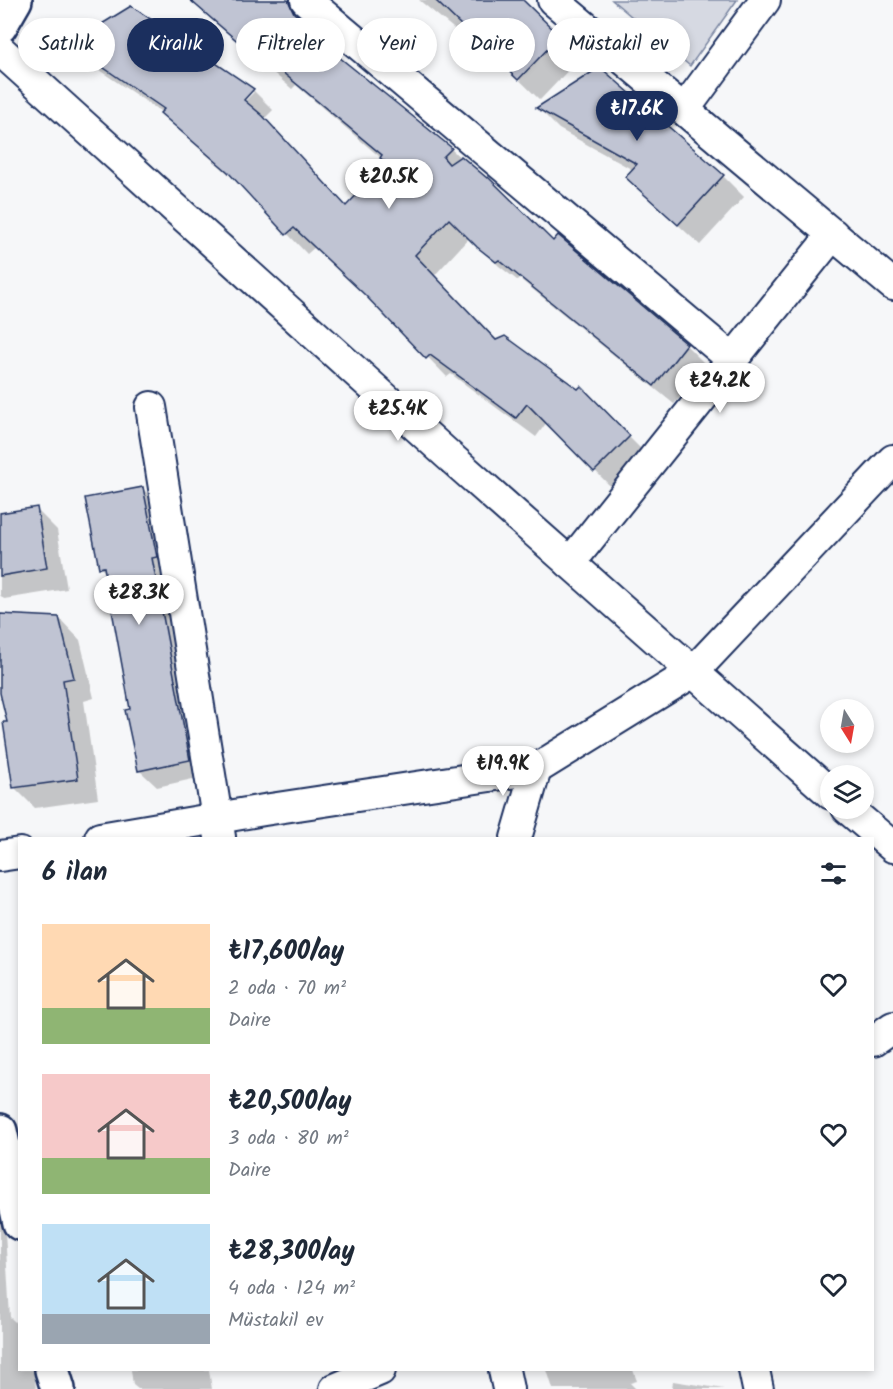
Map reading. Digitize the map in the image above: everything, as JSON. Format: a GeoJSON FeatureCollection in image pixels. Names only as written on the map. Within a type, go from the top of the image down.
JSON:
{"type":"FeatureCollection","features":[{"type":"Feature","properties":{"kind":"street"},"geometry":{"type":"LineString","coordinates":[[0,26],[15,0]]}},
{"type":"Feature","properties":{"kind":"street"},"geometry":{"type":"LineString","coordinates":[[306,0],[732,359]]}},
{"type":"Feature","properties":{"kind":"street"},"geometry":{"type":"LineString","coordinates":[[553,0],[893,285]]}},
{"type":"Feature","properties":{"kind":"street"},"geometry":{"type":"LineString","coordinates":[[684,110],[765,0]]}},
{"type":"Feature","properties":{"kind":"street"},"geometry":{"type":"LineString","coordinates":[[0,50],[820,785]]}},
{"type":"Feature","properties":{"kind":"street"},"geometry":{"type":"LineString","coordinates":[[570,563],[832,234]]}},
{"type":"Feature","properties":{"kind":"street"},"geometry":{"type":"LineString","coordinates":[[151,407],[218,828]]}},
{"type":"Feature","properties":{"kind":"street"},"geometry":{"type":"LineString","coordinates":[[112,837],[218,828],[536,769],[693,672],[893,460]]}},
{"type":"Feature","properties":{"kind":"street"},"geometry":{"type":"LineString","coordinates":[[516,837],[536,769]]}},
{"type":"Feature","properties":{"kind":"street"},"geometry":{"type":"LineString","coordinates":[[861,819],[893,847]]}},
{"type":"Feature","properties":{"kind":"street"},"geometry":{"type":"LineString","coordinates":[[0,856],[18,853]]}},
{"type":"Feature","properties":{"kind":"street"},"geometry":{"type":"LineString","coordinates":[[874,1040],[893,1027]]}},
{"type":"Feature","properties":{"kind":"street"},"geometry":{"type":"LineString","coordinates":[[0,1131],[18,1214]]}},
{"type":"Feature","properties":{"kind":"street"},"geometry":{"type":"LineString","coordinates":[[52,1371],[58,1389]]}},
{"type":"Feature","properties":{"kind":"street"},"geometry":{"type":"LineString","coordinates":[[329,1371],[334,1389],[378,1371]]}},
{"type":"Feature","properties":{"kind":"street"},"geometry":{"type":"LineString","coordinates":[[504,1371],[508,1389]]}},
{"type":"Feature","properties":{"kind":"street"},"geometry":{"type":"LineString","coordinates":[[754,1371],[758,1389]]}},
{"type":"Feature","properties":{"kind":"shaded area"},"geometry":{"type":"Polygon","coordinates":[[[612,0],[737,0],[690,66],[690,18],[633,18],[612,0]]]}},
{"type":"Feature","properties":{"kind":"building"},"geometry":{"type":"Polygon","coordinates":[[[190,0],[288,0],[294,13],[300,18],[236,18],[236,40],[224,29],[224,18],[211,18],[190,0]]]}},
{"type":"Feature","properties":{"kind":"building"},"geometry":{"type":"Polygon","coordinates":[[[435,0],[523,0],[547,23],[547,50],[535,62],[535,18],[454,18],[435,0]]]}},
{"type":"Feature","properties":{"kind":"building"},"geometry":{"type":"Polygon","coordinates":[[[131,6],[149,18],[127,18],[127,72],[224,72],[224,69],[254,89],[244,100],[263,116],[346,206],[387,163],[380,158],[382,155],[282,72],[345,72],[345,62],[452,148],[443,157],[449,164],[461,156],[488,177],[553,241],[558,235],[687,344],[654,386],[499,260],[496,262],[477,247],[449,219],[415,255],[496,340],[505,336],[578,389],[581,386],[630,436],[594,472],[527,404],[516,418],[430,355],[426,359],[365,295],[294,228],[286,235],[228,172],[160,113],[164,109],[110,72],[115,72],[115,18],[111,18],[131,6]]]}},
{"type":"Feature","properties":{"kind":"building"},"geometry":{"type":"Polygon","coordinates":[[[510,72],[526,72],[518,80],[510,72]]]}},
{"type":"Feature","properties":{"kind":"building"},"geometry":{"type":"Polygon","coordinates":[[[592,72],[606,72],[724,175],[678,225],[625,177],[637,164],[536,108],[592,72]]]}},
{"type":"Feature","properties":{"kind":"building"},"geometry":{"type":"Polygon","coordinates":[[[143,487],[157,557],[152,558],[190,760],[138,771],[125,710],[130,709],[104,567],[99,568],[85,498],[143,487]]]}},
{"type":"Feature","properties":{"kind":"building"},"geometry":{"type":"Polygon","coordinates":[[[37,507],[47,568],[0,576],[0,513],[37,507]]]}},
{"type":"Feature","properties":{"kind":"building"},"geometry":{"type":"Polygon","coordinates":[[[0,614],[59,617],[74,678],[63,680],[78,779],[13,788],[3,722],[7,722],[0,693],[0,614]]]}}]}
